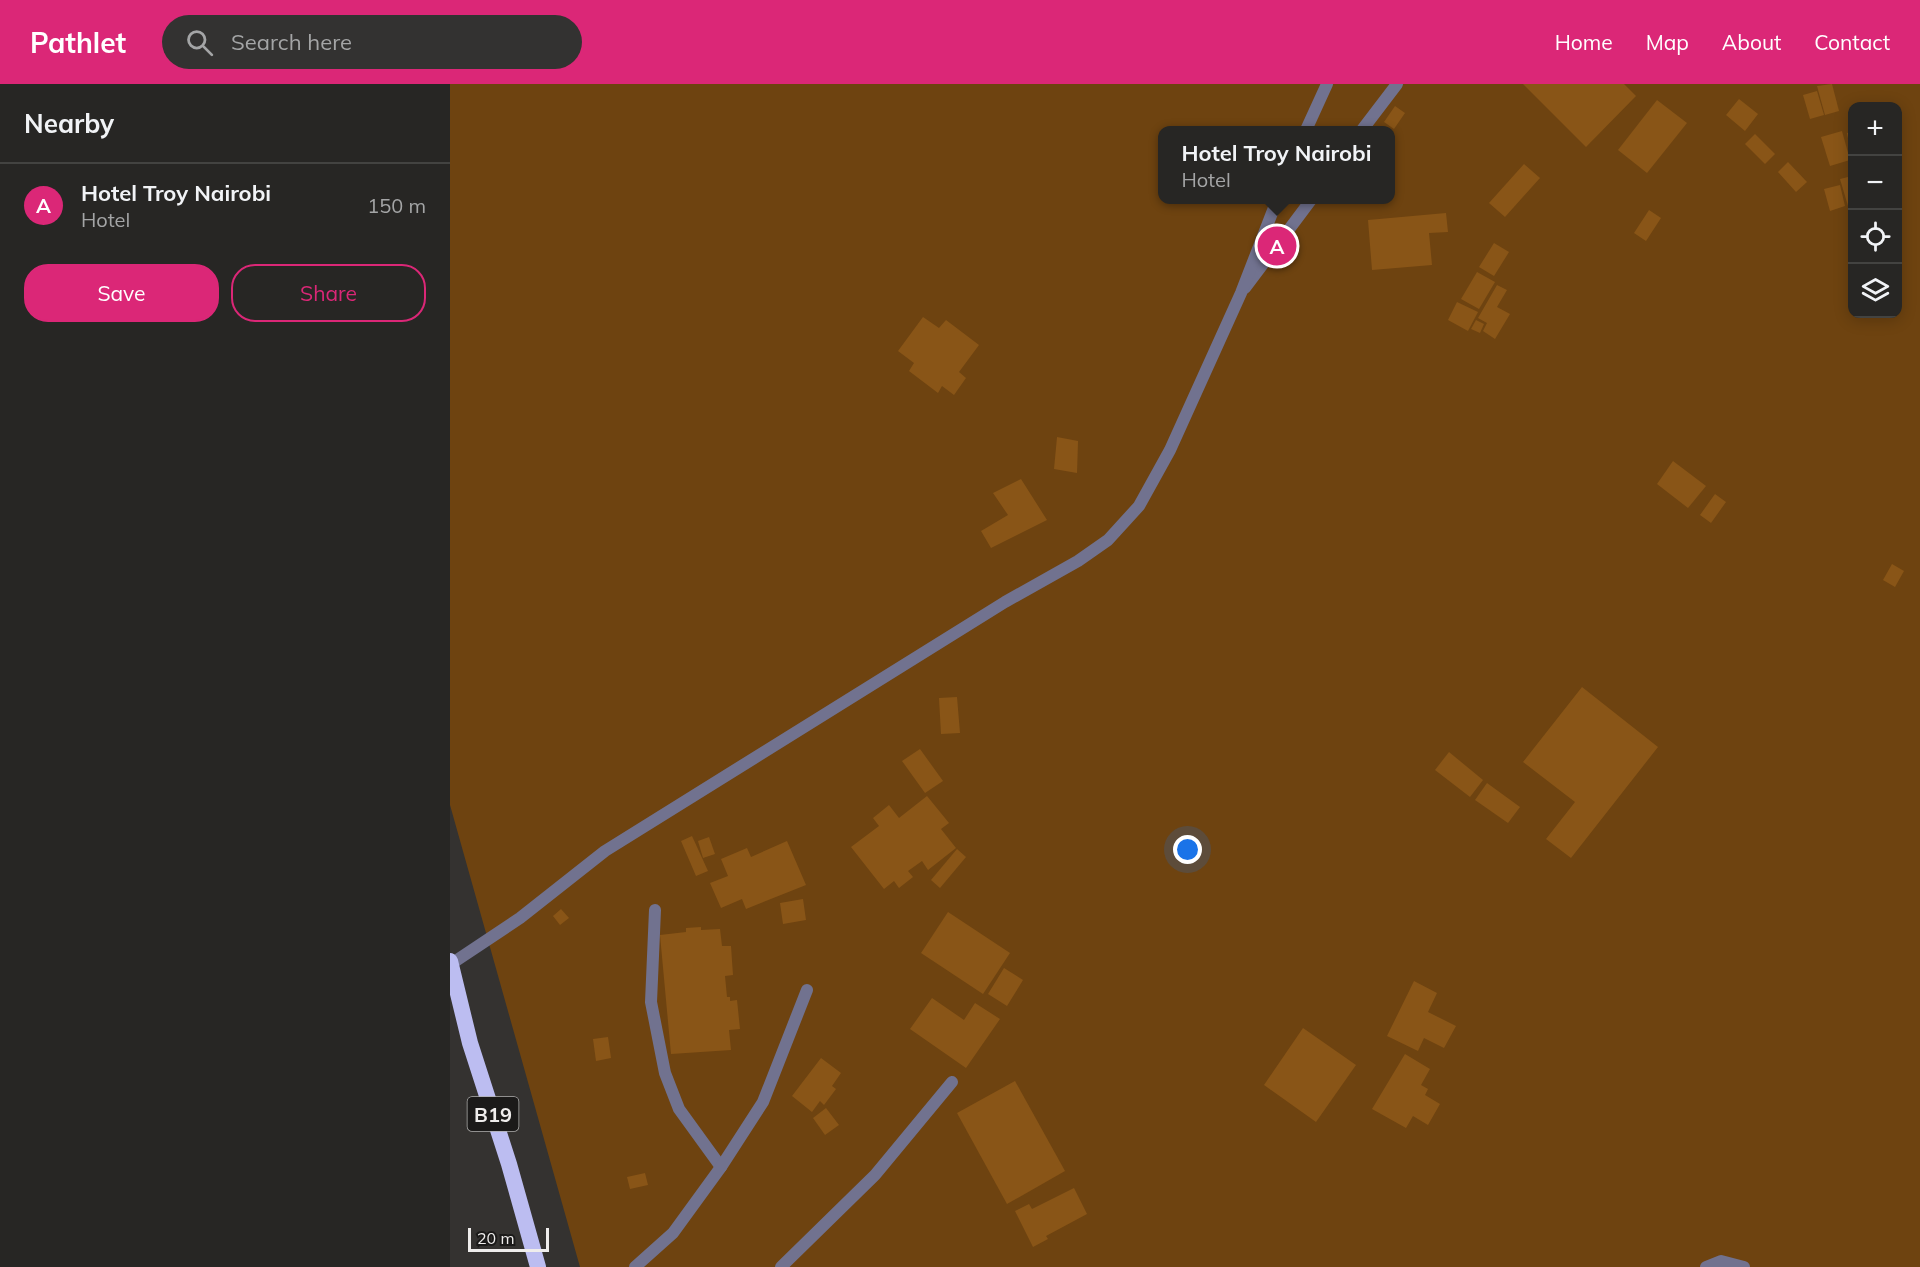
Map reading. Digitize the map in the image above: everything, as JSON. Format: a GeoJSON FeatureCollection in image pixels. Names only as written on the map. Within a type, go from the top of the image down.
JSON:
{"type":"FeatureCollection","features":[{"type":"Feature","properties":{"kind":"highway","name":"B19"},"geometry":{"type":"LineString","coordinates":[[450,962],[470,1043],[509,1164],[538,1267]]}},
{"type":"Feature","properties":{"kind":"street"},"geometry":{"type":"LineString","coordinates":[[1308,126],[1327,84]]}},
{"type":"Feature","properties":{"kind":"street"},"geometry":{"type":"LineString","coordinates":[[1365,126],[1397,84]]}},
{"type":"Feature","properties":{"kind":"street"},"geometry":{"type":"LineString","coordinates":[[450,962],[520,918],[605,850],[1005,602],[1078,561],[1108,540],[1139,506],[1170,450],[1241,293],[1275,204]]}},
{"type":"Feature","properties":{"kind":"street"},"geometry":{"type":"LineString","coordinates":[[1241,293],[1308,204]]}},
{"type":"Feature","properties":{"kind":"street"},"geometry":{"type":"LineString","coordinates":[[655,910],[651,1002],[665,1073],[679,1109],[721,1167]]}},
{"type":"Feature","properties":{"kind":"street"},"geometry":{"type":"LineString","coordinates":[[635,1267],[673,1233],[721,1167],[763,1102],[807,990]]}},
{"type":"Feature","properties":{"kind":"street"},"geometry":{"type":"LineString","coordinates":[[780,1267],[875,1175],[952,1082]]}},
{"type":"Feature","properties":{"kind":"street"},"geometry":{"type":"LineString","coordinates":[[1706,1267],[1721,1261],[1744,1267]]}},
{"type":"Feature","properties":{"kind":"shaded area"},"geometry":{"type":"Polygon","coordinates":[[[450,84],[1920,84],[1920,1267],[580,1267],[450,805],[450,84]]]}},
{"type":"Feature","properties":{"kind":"building"},"geometry":{"type":"Polygon","coordinates":[[[1523,84],[1624,84],[1636,96],[1586,147],[1523,84]]]}},
{"type":"Feature","properties":{"kind":"building"},"geometry":{"type":"Polygon","coordinates":[[[1832,84],[1839,111],[1825,115],[1817,86],[1832,84]]]}},
{"type":"Feature","properties":{"kind":"building"},"geometry":{"type":"Polygon","coordinates":[[[1817,91],[1824,115],[1810,119],[1803,95],[1817,91]]]}},
{"type":"Feature","properties":{"kind":"building"},"geometry":{"type":"Polygon","coordinates":[[[1739,99],[1758,114],[1745,131],[1726,115],[1739,99]]]}},
{"type":"Feature","properties":{"kind":"building"},"geometry":{"type":"Polygon","coordinates":[[[1657,100],[1687,123],[1647,173],[1618,150],[1657,100]]]}},
{"type":"Feature","properties":{"kind":"building"},"geometry":{"type":"Polygon","coordinates":[[[1395,106],[1405,113],[1395,128],[1384,122],[1395,106]]]}},
{"type":"Feature","properties":{"kind":"building"},"geometry":{"type":"Polygon","coordinates":[[[1842,131],[1848,161],[1830,166],[1821,137],[1842,131]]]}},
{"type":"Feature","properties":{"kind":"building"},"geometry":{"type":"Polygon","coordinates":[[[1755,134],[1775,154],[1765,164],[1745,144],[1755,134]]]}},
{"type":"Feature","properties":{"kind":"building"},"geometry":{"type":"Polygon","coordinates":[[[1788,162],[1807,182],[1796,192],[1778,172],[1788,162]]]}},
{"type":"Feature","properties":{"kind":"building"},"geometry":{"type":"Polygon","coordinates":[[[1524,164],[1540,178],[1505,217],[1489,203],[1524,164]]]}},
{"type":"Feature","properties":{"kind":"building"},"geometry":{"type":"Polygon","coordinates":[[[1848,177],[1848,206],[1840,179],[1848,177]]]}},
{"type":"Feature","properties":{"kind":"building"},"geometry":{"type":"Polygon","coordinates":[[[1840,185],[1845,206],[1830,211],[1824,189],[1840,185]]]}},
{"type":"Feature","properties":{"kind":"building"},"geometry":{"type":"Polygon","coordinates":[[[1649,210],[1661,218],[1646,241],[1634,233],[1649,210]]]}},
{"type":"Feature","properties":{"kind":"building"},"geometry":{"type":"Polygon","coordinates":[[[1446,213],[1448,232],[1429,233],[1432,265],[1372,270],[1368,220],[1446,213]]]}},
{"type":"Feature","properties":{"kind":"building"},"geometry":{"type":"Polygon","coordinates":[[[1494,243],[1509,252],[1494,276],[1479,267],[1494,243]]]}},
{"type":"Feature","properties":{"kind":"building"},"geometry":{"type":"Polygon","coordinates":[[[1477,272],[1495,282],[1479,309],[1461,299],[1477,272]]]}},
{"type":"Feature","properties":{"kind":"building"},"geometry":{"type":"Polygon","coordinates":[[[1497,285],[1507,290],[1497,307],[1510,314],[1495,339],[1483,331],[1487,323],[1478,318],[1497,285]]]}},
{"type":"Feature","properties":{"kind":"building"},"geometry":{"type":"Polygon","coordinates":[[[1457,302],[1478,312],[1468,331],[1448,320],[1457,302]]]}},
{"type":"Feature","properties":{"kind":"building"},"geometry":{"type":"Polygon","coordinates":[[[923,317],[939,328],[946,320],[979,345],[959,372],[966,378],[954,395],[942,386],[938,393],[909,371],[914,363],[898,351],[923,317]]]}},
{"type":"Feature","properties":{"kind":"building"},"geometry":{"type":"Polygon","coordinates":[[[1476,320],[1484,324],[1480,333],[1471,329],[1476,320]]]}},
{"type":"Feature","properties":{"kind":"building"},"geometry":{"type":"Polygon","coordinates":[[[1057,437],[1078,441],[1077,473],[1054,469],[1057,437]]]}},
{"type":"Feature","properties":{"kind":"building"},"geometry":{"type":"Polygon","coordinates":[[[1673,461],[1706,486],[1688,508],[1657,484],[1673,461]]]}},
{"type":"Feature","properties":{"kind":"building"},"geometry":{"type":"Polygon","coordinates":[[[1021,479],[1047,520],[991,548],[981,531],[1008,515],[993,493],[1021,479]]]}},
{"type":"Feature","properties":{"kind":"building"},"geometry":{"type":"Polygon","coordinates":[[[1715,494],[1726,502],[1711,523],[1700,515],[1715,494]]]}},
{"type":"Feature","properties":{"kind":"building"},"geometry":{"type":"Polygon","coordinates":[[[1892,564],[1904,571],[1895,587],[1883,580],[1892,564]]]}},
{"type":"Feature","properties":{"kind":"building"},"geometry":{"type":"Polygon","coordinates":[[[1582,687],[1658,747],[1571,858],[1546,839],[1575,802],[1523,762],[1582,687]]]}},
{"type":"Feature","properties":{"kind":"building"},"geometry":{"type":"Polygon","coordinates":[[[957,697],[960,733],[941,734],[939,698],[957,697]]]}},
{"type":"Feature","properties":{"kind":"building"},"geometry":{"type":"Polygon","coordinates":[[[920,749],[943,781],[925,793],[902,761],[920,749]]]}},
{"type":"Feature","properties":{"kind":"building"},"geometry":{"type":"Polygon","coordinates":[[[1449,752],[1483,780],[1470,797],[1435,770],[1449,752]]]}},
{"type":"Feature","properties":{"kind":"building"},"geometry":{"type":"Polygon","coordinates":[[[1487,783],[1520,807],[1508,823],[1475,800],[1487,783]]]}},
{"type":"Feature","properties":{"kind":"building"},"geometry":{"type":"Polygon","coordinates":[[[927,796],[949,823],[941,829],[956,848],[928,870],[922,861],[908,871],[913,877],[899,888],[894,881],[884,889],[851,847],[879,826],[873,818],[889,805],[899,818],[927,796]]]}},
{"type":"Feature","properties":{"kind":"building"},"geometry":{"type":"Polygon","coordinates":[[[692,836],[708,871],[696,876],[681,841],[692,836]]]}},
{"type":"Feature","properties":{"kind":"building"},"geometry":{"type":"Polygon","coordinates":[[[709,837],[715,854],[703,858],[698,841],[709,837]]]}},
{"type":"Feature","properties":{"kind":"building"},"geometry":{"type":"Polygon","coordinates":[[[787,841],[806,885],[746,909],[742,899],[721,908],[710,883],[728,876],[721,859],[747,848],[751,857],[787,841]]]}},
{"type":"Feature","properties":{"kind":"building"},"geometry":{"type":"Polygon","coordinates":[[[957,849],[966,857],[940,888],[931,880],[957,849]]]}},
{"type":"Feature","properties":{"kind":"building"},"geometry":{"type":"Polygon","coordinates":[[[803,899],[806,920],[783,924],[780,903],[803,899]]]}},
{"type":"Feature","properties":{"kind":"building"},"geometry":{"type":"Polygon","coordinates":[[[561,909],[569,918],[560,925],[553,916],[561,909]]]}},
{"type":"Feature","properties":{"kind":"building"},"geometry":{"type":"Polygon","coordinates":[[[948,912],[1010,953],[983,994],[921,953],[948,912]]]}},
{"type":"Feature","properties":{"kind":"building"},"geometry":{"type":"Polygon","coordinates":[[[701,927],[701,930],[720,929],[722,946],[731,946],[733,975],[725,976],[727,997],[730,997],[730,1001],[737,1000],[740,1029],[729,1030],[731,1050],[671,1054],[660,935],[686,932],[686,928],[701,927]]]}},
{"type":"Feature","properties":{"kind":"building"},"geometry":{"type":"Polygon","coordinates":[[[1004,968],[1023,980],[1007,1006],[988,994],[1004,968]]]}},
{"type":"Feature","properties":{"kind":"building"},"geometry":{"type":"Polygon","coordinates":[[[1414,981],[1437,993],[1428,1012],[1456,1026],[1444,1048],[1424,1038],[1418,1051],[1387,1036],[1414,981]]]}},
{"type":"Feature","properties":{"kind":"building"},"geometry":{"type":"Polygon","coordinates":[[[932,998],[964,1020],[975,1003],[1000,1019],[966,1068],[910,1029],[932,998]]]}},
{"type":"Feature","properties":{"kind":"building"},"geometry":{"type":"Polygon","coordinates":[[[1303,1028],[1356,1065],[1316,1122],[1264,1085],[1303,1028]]]}},
{"type":"Feature","properties":{"kind":"building"},"geometry":{"type":"Polygon","coordinates":[[[608,1037],[611,1058],[596,1061],[593,1039],[608,1037]]]}},
{"type":"Feature","properties":{"kind":"building"},"geometry":{"type":"Polygon","coordinates":[[[1405,1054],[1430,1069],[1421,1085],[1428,1089],[1425,1095],[1440,1104],[1428,1125],[1413,1116],[1406,1128],[1372,1109],[1405,1054]]]}},
{"type":"Feature","properties":{"kind":"building"},"geometry":{"type":"Polygon","coordinates":[[[821,1058],[841,1073],[832,1086],[836,1089],[824,1105],[820,1101],[812,1112],[792,1096],[821,1058]]]}},
{"type":"Feature","properties":{"kind":"building"},"geometry":{"type":"Polygon","coordinates":[[[1015,1081],[1065,1171],[1007,1204],[957,1113],[1015,1081]]]}},
{"type":"Feature","properties":{"kind":"building"},"geometry":{"type":"Polygon","coordinates":[[[826,1108],[839,1125],[825,1135],[813,1118],[826,1108]]]}},
{"type":"Feature","properties":{"kind":"building"},"geometry":{"type":"Polygon","coordinates":[[[645,1173],[648,1185],[630,1189],[627,1177],[645,1173]]]}},
{"type":"Feature","properties":{"kind":"building"},"geometry":{"type":"Polygon","coordinates":[[[1074,1188],[1087,1214],[1046,1236],[1048,1239],[1033,1247],[1015,1211],[1029,1204],[1032,1209],[1074,1188]]]}},
{"type":"Feature","properties":{"kind":"place","name":"Hotel Troy Nairobi"},"geometry":{"type":"Point","coordinates":[1277,246]}}]}
